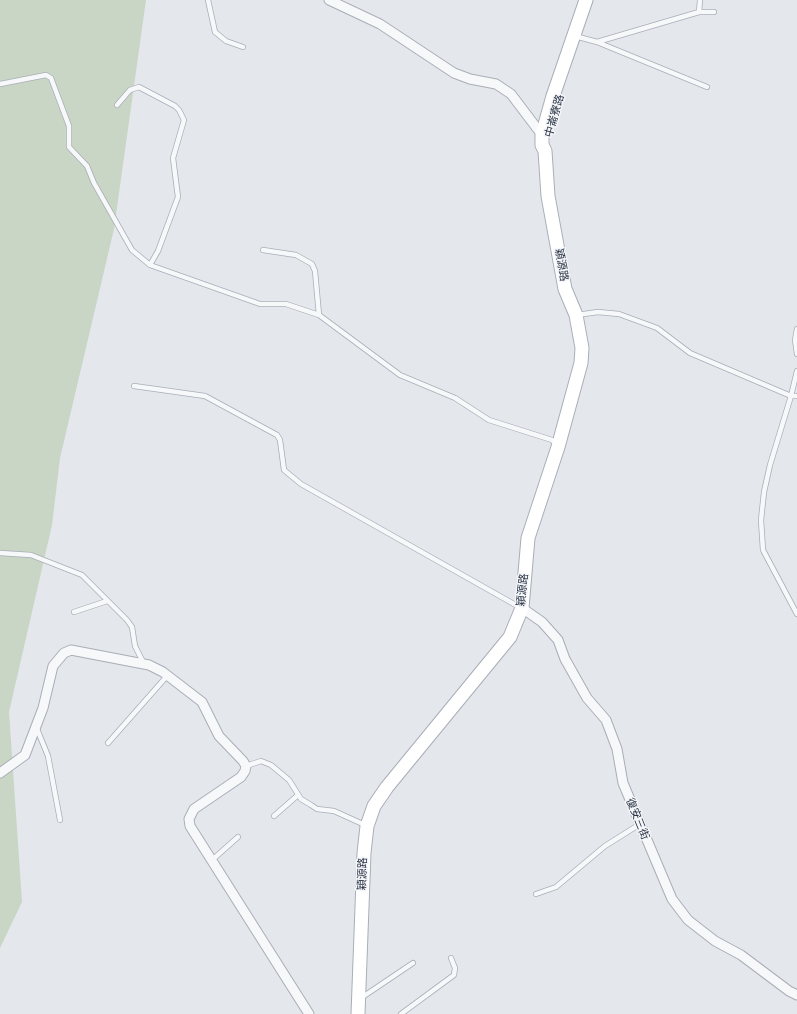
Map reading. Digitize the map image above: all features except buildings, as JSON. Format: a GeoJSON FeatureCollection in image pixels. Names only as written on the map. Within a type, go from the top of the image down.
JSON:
{"type":"FeatureCollection","features":[{"type":"Feature","properties":{"kind":"street"},"geometry":{"type":"LineString","coordinates":[[329,0],[380,24],[454,74],[496,84],[511,94],[542,135]]}},
{"type":"Feature","properties":{"kind":"street","name":"中崙寮路"},"geometry":{"type":"LineString","coordinates":[[545,151],[578,37],[586,0]]}},
{"type":"Feature","properties":{"kind":"street","name":"中崙寮路"},"geometry":{"type":"LineString","coordinates":[[545,151],[542,145],[542,135],[553,96],[594,0]]}},
{"type":"Feature","properties":{"kind":"street","name":"穎源路"},"geometry":{"type":"LineString","coordinates":[[358,1014],[364,854],[367,826],[374,806],[387,787],[510,637],[522,608],[528,538],[558,447],[580,363],[582,348],[576,315],[565,289],[548,196],[545,151]]}},
{"type":"Feature","properties":{"kind":"street","name":"復安三街"},"geometry":{"type":"LineString","coordinates":[[522,608],[542,622],[558,640],[565,659],[587,698],[606,720],[617,749],[623,783],[672,899],[688,920],[715,942],[741,955],[789,991],[797,994]]}},
{"type":"Feature","properties":{"kind":"street"},"geometry":{"type":"LineString","coordinates":[[0,773],[25,755],[36,728],[53,666],[64,653],[71,650],[144,664],[158,669],[202,702],[219,736],[246,766],[241,777],[194,809],[189,820],[190,826],[309,1014]]}},
{"type":"Feature","properties":{"kind":"lane"},"geometry":{"type":"LineString","coordinates":[[208,0],[215,32],[226,41],[243,47]]}},
{"type":"Feature","properties":{"kind":"lane"},"geometry":{"type":"LineString","coordinates":[[699,12],[700,0]]}},
{"type":"Feature","properties":{"kind":"lane"},"geometry":{"type":"LineString","coordinates":[[597,42],[699,12],[714,12]]}},
{"type":"Feature","properties":{"kind":"lane"},"geometry":{"type":"LineString","coordinates":[[578,37],[597,42],[707,87]]}},
{"type":"Feature","properties":{"kind":"lane"},"geometry":{"type":"LineString","coordinates":[[0,84],[46,75],[52,78],[69,126],[69,147],[87,166],[94,183],[132,250],[150,265],[260,304],[286,304],[319,315],[400,375],[455,398],[489,420],[552,440],[558,447]]}},
{"type":"Feature","properties":{"kind":"lane"},"geometry":{"type":"LineString","coordinates":[[117,105],[130,90],[139,87],[175,106],[179,110],[184,120],[173,158],[178,197],[158,251],[150,265]]}},
{"type":"Feature","properties":{"kind":"lane"},"geometry":{"type":"LineString","coordinates":[[262,250],[296,255],[312,264],[315,271],[319,315]]}},
{"type":"Feature","properties":{"kind":"lane"},"geometry":{"type":"LineString","coordinates":[[576,315],[598,312],[619,314],[657,328],[690,353],[791,396],[797,396]]}},
{"type":"Feature","properties":{"kind":"lane"},"geometry":{"type":"LineString","coordinates":[[797,329],[795,340],[797,354]]}},
{"type":"Feature","properties":{"kind":"lane"},"geometry":{"type":"LineString","coordinates":[[797,371],[770,465],[764,492],[761,520],[763,550],[797,614]]}},
{"type":"Feature","properties":{"kind":"lane"},"geometry":{"type":"LineString","coordinates":[[134,386],[205,396],[277,436],[280,440],[284,470],[301,484],[522,608]]}},
{"type":"Feature","properties":{"kind":"lane"},"geometry":{"type":"LineString","coordinates":[[0,553],[31,555],[78,573],[120,612],[132,627],[135,646],[144,664]]}},
{"type":"Feature","properties":{"kind":"lane"},"geometry":{"type":"LineString","coordinates":[[74,612],[99,602],[108,601]]}},
{"type":"Feature","properties":{"kind":"lane"},"geometry":{"type":"LineString","coordinates":[[108,743],[167,676]]}},
{"type":"Feature","properties":{"kind":"lane"},"geometry":{"type":"LineString","coordinates":[[36,728],[49,762],[60,820]]}},
{"type":"Feature","properties":{"kind":"lane"},"geometry":{"type":"LineString","coordinates":[[246,766],[261,761],[271,765],[289,780],[298,795],[317,809],[334,812],[367,826]]}},
{"type":"Feature","properties":{"kind":"lane"},"geometry":{"type":"LineString","coordinates":[[274,816],[298,795]]}},
{"type":"Feature","properties":{"kind":"lane"},"geometry":{"type":"LineString","coordinates":[[536,894],[556,886],[605,846],[640,824]]}},
{"type":"Feature","properties":{"kind":"lane"},"geometry":{"type":"LineString","coordinates":[[211,861],[238,837]]}},
{"type":"Feature","properties":{"kind":"lane"},"geometry":{"type":"LineString","coordinates":[[401,1014],[454,975],[455,968],[451,958]]}},
{"type":"Feature","properties":{"kind":"lane"},"geometry":{"type":"LineString","coordinates":[[359,999],[413,963]]}},
{"type":"Feature","properties":{"kind":"green space"},"geometry":{"type":"Polygon","coordinates":[[[0,0],[146,0],[114,229],[60,458],[52,525],[9,712],[22,902],[0,948],[0,0]]]}}]}
